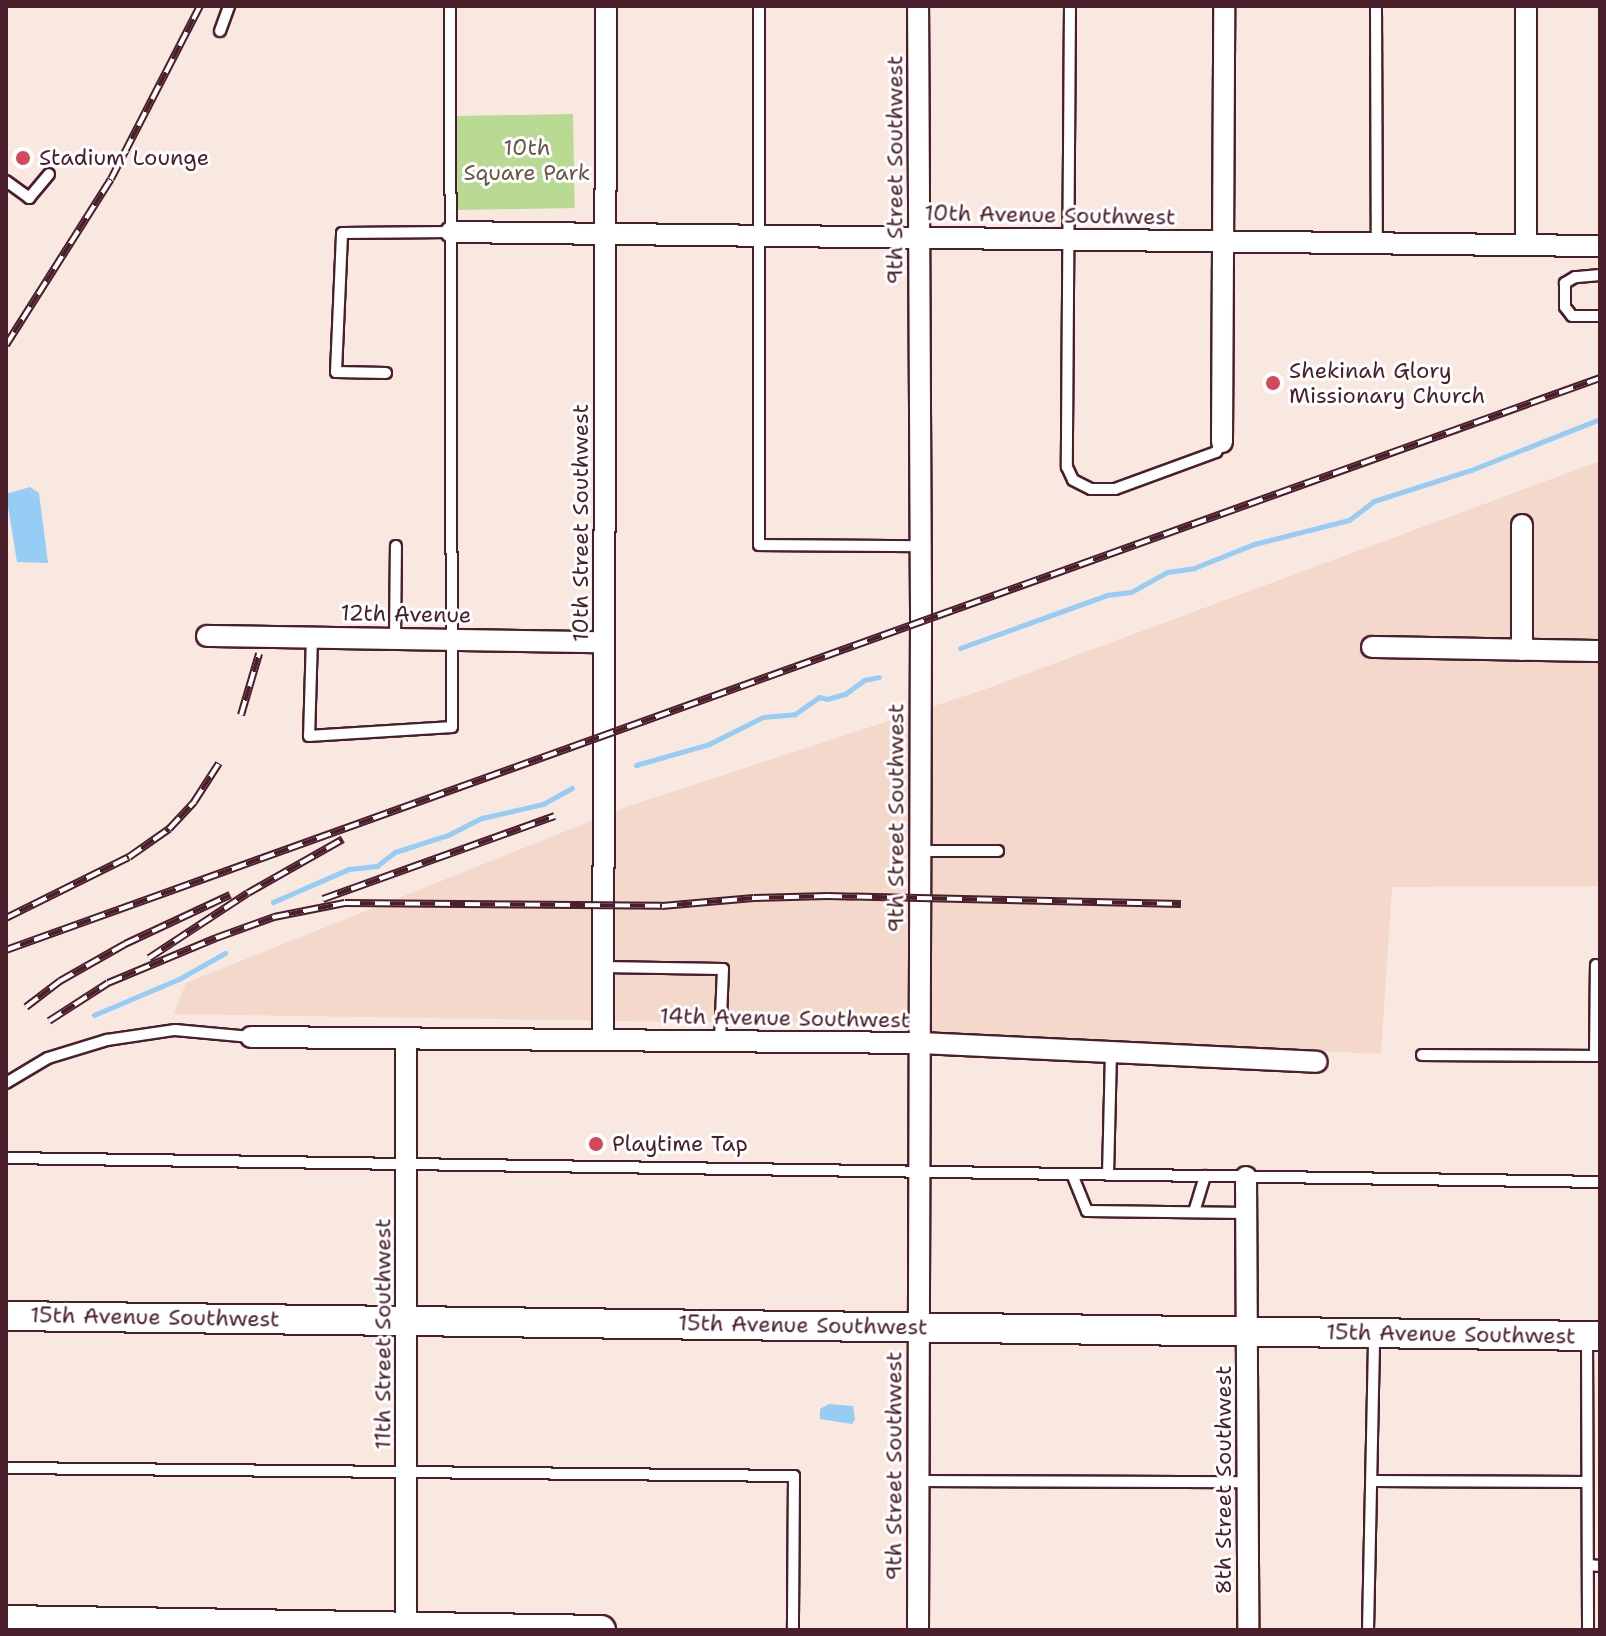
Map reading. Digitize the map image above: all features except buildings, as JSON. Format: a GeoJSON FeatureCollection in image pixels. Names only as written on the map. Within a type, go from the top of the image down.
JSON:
{"type":"FeatureCollection","features":[{"type":"Feature","properties":{"kind":"main road","name":"15th Avenue Southwest"},"geometry":{"type":"LineString","coordinates":[[6,1316],[1593,1336]]}},
{"type":"Feature","properties":{"kind":"main road"},"geometry":{"type":"LineString","coordinates":[[6,1620],[84,1626],[601,1630]]}},
{"type":"Feature","properties":{"kind":"street","name":"10th Street Southwest"},"geometry":{"type":"LineString","coordinates":[[603,1040],[606,6]]}},
{"type":"Feature","properties":{"kind":"street","name":"9th Street Southwest"},"geometry":{"type":"LineString","coordinates":[[918,6],[921,546],[918,1630]]}},
{"type":"Feature","properties":{"kind":"street"},"geometry":{"type":"LineString","coordinates":[[1222,442],[1224,6]]}},
{"type":"Feature","properties":{"kind":"street"},"geometry":{"type":"LineString","coordinates":[[1526,6],[1526,245]]}},
{"type":"Feature","properties":{"kind":"street","name":"10th Avenue Southwest"},"geometry":{"type":"LineString","coordinates":[[451,232],[1600,246]]}},
{"type":"Feature","properties":{"kind":"street"},"geometry":{"type":"LineString","coordinates":[[1522,525],[1522,650]]}},
{"type":"Feature","properties":{"kind":"street","name":"12th Avenue"},"geometry":{"type":"LineString","coordinates":[[207,636],[604,642]]}},
{"type":"Feature","properties":{"kind":"street"},"geometry":{"type":"LineString","coordinates":[[1372,647],[1600,651]]}},
{"type":"Feature","properties":{"kind":"street","name":"14th Avenue Southwest"},"geometry":{"type":"LineString","coordinates":[[251,1037],[920,1043],[1317,1062]]}},
{"type":"Feature","properties":{"kind":"street","name":"11th Street Southwest"},"geometry":{"type":"LineString","coordinates":[[406,1038],[406,1628]]}},
{"type":"Feature","properties":{"kind":"street","name":"8th Street Southwest"},"geometry":{"type":"LineString","coordinates":[[1246,1177],[1248,1630]]}},
{"type":"Feature","properties":{"kind":"lane"},"geometry":{"type":"LineString","coordinates":[[220,31],[229,6]]}},
{"type":"Feature","properties":{"kind":"lane"},"geometry":{"type":"LineString","coordinates":[[312,637],[309,736],[452,727],[455,639],[450,6]]}},
{"type":"Feature","properties":{"kind":"lane"},"geometry":{"type":"LineString","coordinates":[[759,6],[759,545],[921,546]]}},
{"type":"Feature","properties":{"kind":"lane"},"geometry":{"type":"LineString","coordinates":[[1070,6],[1067,467],[1073,480],[1091,489],[1115,489],[1216,452],[1222,442]]}},
{"type":"Feature","properties":{"kind":"lane"},"geometry":{"type":"LineString","coordinates":[[1376,6],[1377,243]]}},
{"type":"Feature","properties":{"kind":"lane"},"geometry":{"type":"LineString","coordinates":[[6,181],[29,198],[49,174]]}},
{"type":"Feature","properties":{"kind":"lane"},"geometry":{"type":"LineString","coordinates":[[386,373],[336,372],[342,233],[451,232]]}},
{"type":"Feature","properties":{"kind":"lane"},"geometry":{"type":"LineString","coordinates":[[1600,275],[1575,277],[1565,283],[1565,307],[1572,316],[1600,316]]}},
{"type":"Feature","properties":{"kind":"lane"},"geometry":{"type":"LineString","coordinates":[[395,638],[396,546]]}},
{"type":"Feature","properties":{"kind":"lane"},"geometry":{"type":"LineString","coordinates":[[920,851],[998,851]]}},
{"type":"Feature","properties":{"kind":"lane"},"geometry":{"type":"LineString","coordinates":[[1422,1055],[1598,1056],[1596,965]]}},
{"type":"Feature","properties":{"kind":"lane"},"geometry":{"type":"LineString","coordinates":[[603,967],[723,969],[720,1041]]}},
{"type":"Feature","properties":{"kind":"lane"},"geometry":{"type":"LineString","coordinates":[[6,1083],[48,1058],[107,1040],[175,1030],[251,1037]]}},
{"type":"Feature","properties":{"kind":"lane"},"geometry":{"type":"LineString","coordinates":[[1108,1175],[1111,1052]]}},
{"type":"Feature","properties":{"kind":"lane"},"geometry":{"type":"LineString","coordinates":[[6,1158],[1600,1182]]}},
{"type":"Feature","properties":{"kind":"lane"},"geometry":{"type":"LineString","coordinates":[[1072,1174],[1087,1211],[1247,1213]]}},
{"type":"Feature","properties":{"kind":"lane"},"geometry":{"type":"LineString","coordinates":[[1194,1212],[1205,1176]]}},
{"type":"Feature","properties":{"kind":"lane"},"geometry":{"type":"LineString","coordinates":[[1368,1630],[1374,1481],[1374,1333]]}},
{"type":"Feature","properties":{"kind":"lane"},"geometry":{"type":"LineString","coordinates":[[1588,1630],[1587,1401],[1593,1336]]}},
{"type":"Feature","properties":{"kind":"lane"},"geometry":{"type":"LineString","coordinates":[[1587,1401],[1600,1401]]}},
{"type":"Feature","properties":{"kind":"lane"},"geometry":{"type":"LineString","coordinates":[[6,1468],[794,1476],[793,1630]]}},
{"type":"Feature","properties":{"kind":"lane"},"geometry":{"type":"LineString","coordinates":[[918,1481],[1248,1482]]}},
{"type":"Feature","properties":{"kind":"lane"},"geometry":{"type":"LineString","coordinates":[[1374,1481],[1587,1482]]}},
{"type":"Feature","properties":{"kind":"lane"},"geometry":{"type":"LineString","coordinates":[[1588,1565],[1600,1566]]}},
{"type":"Feature","properties":{"kind":"shaded area"},"geometry":{"type":"Polygon","coordinates":[[[1600,461],[1600,886],[1392,887],[1381,1054],[932,1033],[872,1025],[174,1014],[186,983],[629,806],[986,689],[1600,461]]]}},
{"type":"Feature","properties":{"kind":"green space","name":"10th Square Park"},"geometry":{"type":"Polygon","coordinates":[[[573,114],[575,208],[458,210],[456,116],[573,114]]]}},
{"type":"Feature","properties":{"kind":"water"},"geometry":{"type":"Polygon","coordinates":[[[30,487],[39,493],[48,563],[17,562],[6,494],[30,487]]]}},
{"type":"Feature","properties":{"kind":"water"},"geometry":{"type":"Polygon","coordinates":[[[829,1404],[853,1406],[855,1419],[852,1424],[820,1419],[820,1409],[829,1404]]]}},
{"type":"Feature","properties":{"kind":"waterway"},"geometry":{"type":"LineString","coordinates":[[960,648],[1107,595],[1131,592],[1167,572],[1194,568],[1254,544],[1349,520],[1374,501],[1471,470],[1600,419]]}},
{"type":"Feature","properties":{"kind":"waterway"},"geometry":{"type":"LineString","coordinates":[[636,765],[709,744],[763,717],[795,714],[819,697],[827,699],[845,694],[864,680],[879,677]]}},
{"type":"Feature","properties":{"kind":"waterway"},"geometry":{"type":"LineString","coordinates":[[273,902],[349,869],[377,866],[395,852],[448,835],[482,818],[543,804],[572,788]]}},
{"type":"Feature","properties":{"kind":"waterway"},"geometry":{"type":"LineString","coordinates":[[94,1015],[179,979],[225,953]]}},
{"type":"Feature","properties":{"kind":"railway"},"geometry":{"type":"LineString","coordinates":[[6,345],[111,179],[200,6]]}},
{"type":"Feature","properties":{"kind":"railway"},"geometry":{"type":"LineString","coordinates":[[6,950],[1600,378]]}},
{"type":"Feature","properties":{"kind":"railway"},"geometry":{"type":"LineString","coordinates":[[241,715],[259,654]]}},
{"type":"Feature","properties":{"kind":"railway"},"geometry":{"type":"LineString","coordinates":[[6,918],[129,857],[169,829],[194,802],[219,763]]}},
{"type":"Feature","properties":{"kind":"railway"},"geometry":{"type":"LineString","coordinates":[[323,899],[555,816]]}},
{"type":"Feature","properties":{"kind":"railway"},"geometry":{"type":"LineString","coordinates":[[149,958],[248,893],[343,839]]}},
{"type":"Feature","properties":{"kind":"railway"},"geometry":{"type":"LineString","coordinates":[[26,1007],[60,981],[125,944],[230,895]]}},
{"type":"Feature","properties":{"kind":"railway"},"geometry":{"type":"LineString","coordinates":[[49,1021],[108,983],[216,938],[274,917],[345,903],[662,906],[754,898],[827,896],[1181,904]]}},
{"type":"Feature","properties":{"kind":"place","name":"Stadium Lounge"},"geometry":{"type":"Point","coordinates":[23,158]}},
{"type":"Feature","properties":{"kind":"place","name":"Shekinah Glory Missionary Church"},"geometry":{"type":"Point","coordinates":[1273,383]}},
{"type":"Feature","properties":{"kind":"place","name":"Playtime Tap"},"geometry":{"type":"Point","coordinates":[596,1144]}}]}
